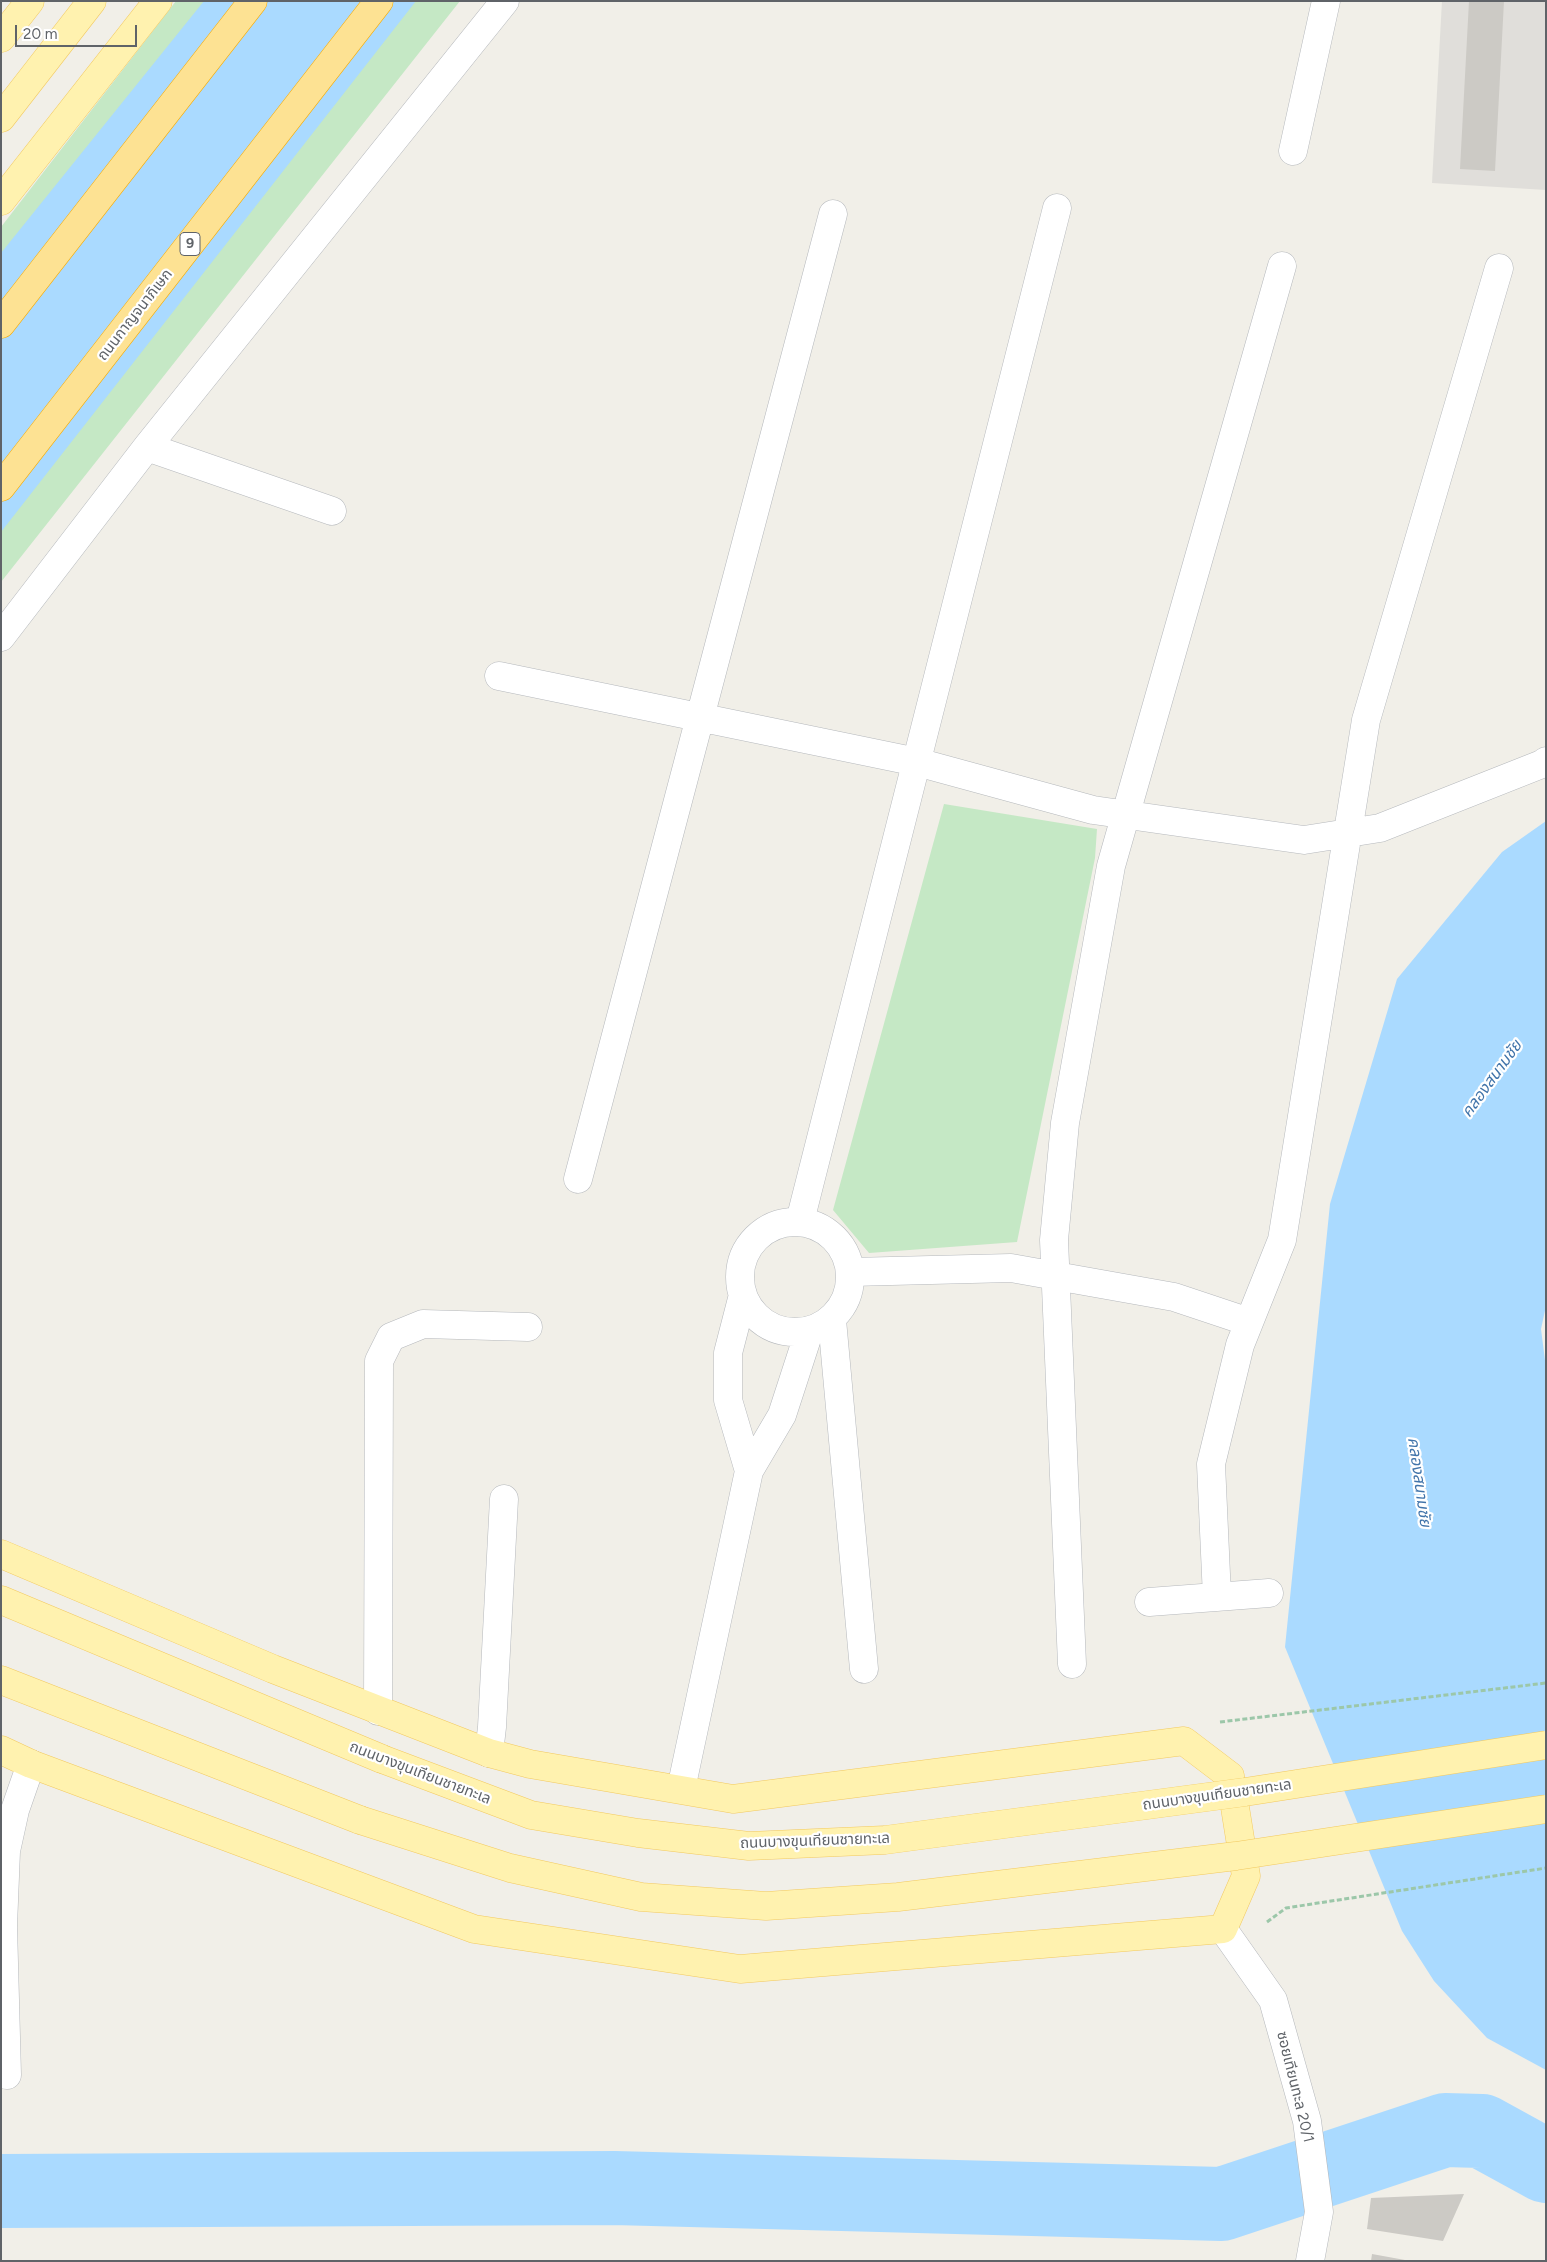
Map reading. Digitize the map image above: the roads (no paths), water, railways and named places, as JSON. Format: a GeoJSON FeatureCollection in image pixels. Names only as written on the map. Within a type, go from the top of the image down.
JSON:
{"type":"FeatureCollection","features":[{"type":"Feature","properties":{"kind":"highway"},"geometry":{"type":"LineString","coordinates":[[1,324],[253,1]]}},
{"type":"Feature","properties":{"kind":"highway","name":"ถนนกาญจนาภิเษก"},"geometry":{"type":"LineString","coordinates":[[1,487],[379,1]]}},
{"type":"Feature","properties":{"kind":"main road"},"geometry":{"type":"LineString","coordinates":[[1,38],[30,1]]}},
{"type":"Feature","properties":{"kind":"main road"},"geometry":{"type":"LineString","coordinates":[[1,118],[92,1]]}},
{"type":"Feature","properties":{"kind":"main road"},"geometry":{"type":"LineString","coordinates":[[1,201],[158,1]]}},
{"type":"Feature","properties":{"kind":"main road"},"geometry":{"type":"LineString","coordinates":[[1,1554],[378,1711],[489,1753],[530,1764],[734,1798],[1184,1741],[1230,1776],[1246,1876],[1223,1928],[740,1969],[474,1929],[31,1764],[1,1750]]}},
{"type":"Feature","properties":{"kind":"main road","name":"ถนนบางขุนเทียนชายทะเล"},"geometry":{"type":"LineString","coordinates":[[1,1600],[382,1759],[531,1815],[638,1833],[749,1846],[885,1840],[1245,1792],[1546,1744]]}},
{"type":"Feature","properties":{"kind":"main road"},"geometry":{"type":"LineString","coordinates":[[1,1680],[360,1820],[510,1868],[642,1898],[766,1906],[898,1897],[1226,1857],[1546,1810]]}},
{"type":"Feature","properties":{"kind":"street"},"geometry":{"type":"LineString","coordinates":[[1,637],[147,447],[505,1]]}},
{"type":"Feature","properties":{"kind":"street"},"geometry":{"type":"LineString","coordinates":[[1293,152],[1326,1]]}},
{"type":"Feature","properties":{"kind":"street"},"geometry":{"type":"LineString","coordinates":[[800,1221],[1056,208]]}},
{"type":"Feature","properties":{"kind":"street"},"geometry":{"type":"LineString","coordinates":[[578,1179],[833,214]]}},
{"type":"Feature","properties":{"kind":"street"},"geometry":{"type":"LineString","coordinates":[[1072,1664],[1054,1240],[1065,1123],[1111,866],[1282,266]]}},
{"type":"Feature","properties":{"kind":"street"},"geometry":{"type":"LineString","coordinates":[[1217,1596],[1211,1464],[1240,1345],[1282,1240],[1366,720],[1499,268]]}},
{"type":"Feature","properties":{"kind":"street"},"geometry":{"type":"LineString","coordinates":[[147,447],[332,511]]}},
{"type":"Feature","properties":{"kind":"street"},"geometry":{"type":"LineString","coordinates":[[499,676],[917,762],[1093,810],[1304,840],[1380,828],[1546,761]]}},
{"type":"Feature","properties":{"kind":"street"},"geometry":{"type":"LineString","coordinates":[[681,1789],[748,1471],[782,1415],[821,1326],[847,1298],[851,1272],[843,1248],[825,1230],[800,1221],[776,1224],[755,1238],[742,1258],[739,1282],[746,1305],[762,1323],[783,1333],[821,1326]]}},
{"type":"Feature","properties":{"kind":"street"},"geometry":{"type":"LineString","coordinates":[[851,1272],[1011,1268],[1174,1297],[1249,1322]]}},
{"type":"Feature","properties":{"kind":"street"},"geometry":{"type":"LineString","coordinates":[[743,1295],[728,1353],[728,1400],[748,1471]]}},
{"type":"Feature","properties":{"kind":"street"},"geometry":{"type":"LineString","coordinates":[[378,1711],[380,1361],[391,1336],[423,1324],[528,1327]]}},
{"type":"Feature","properties":{"kind":"street"},"geometry":{"type":"LineString","coordinates":[[821,1326],[864,1670]]}},
{"type":"Feature","properties":{"kind":"street"},"geometry":{"type":"LineString","coordinates":[[489,1753],[504,1499]]}},
{"type":"Feature","properties":{"kind":"street"},"geometry":{"type":"LineString","coordinates":[[1149,1602],[1269,1593]]}},
{"type":"Feature","properties":{"kind":"street"},"geometry":{"type":"LineString","coordinates":[[7,2075],[3,1926],[6,1851],[15,1810],[31,1764]]}},
{"type":"Feature","properties":{"kind":"street","name":"ซอยเทียนทะล 20/1"},"geometry":{"type":"LineString","coordinates":[[1223,1928],[1273,2000],[1307,2122],[1319,2212],[1310,2261]]}},
{"type":"Feature","properties":{"kind":"water"},"geometry":{"type":"Polygon","coordinates":[[[204,1],[416,1],[1,532],[1,253],[204,1]]]}},
{"type":"Feature","properties":{"kind":"water","name":"คลองสนามชัย"},"geometry":{"type":"Polygon","coordinates":[[[1546,821],[1546,1306],[1541,1329],[1546,1368],[1546,2070],[1487,2038],[1434,1981],[1402,1931],[1285,1647],[1330,1204],[1397,979],[1502,852],[1546,821]]]}},
{"type":"Feature","properties":{"kind":"waterway"},"geometry":{"type":"LineString","coordinates":[[1,2191],[614,2188],[1222,2204],[1445,2130],[1482,2131],[1546,2166]]}}]}
